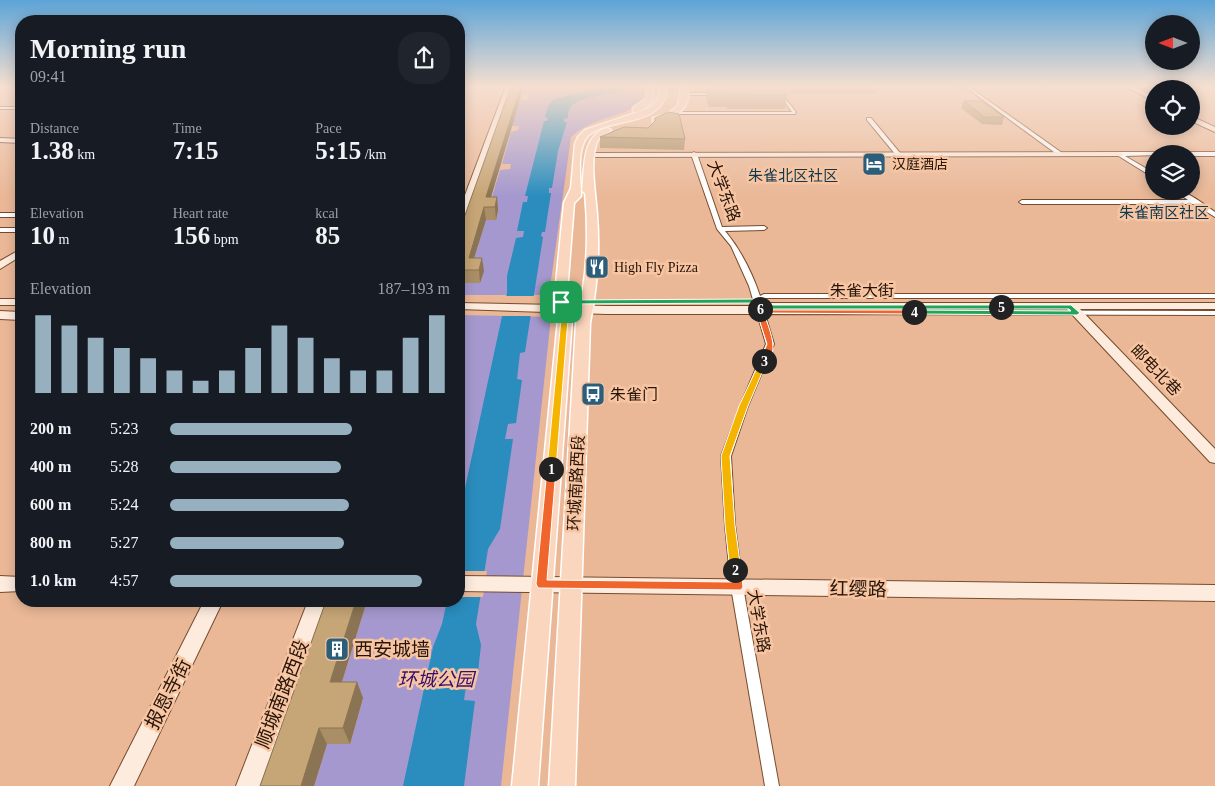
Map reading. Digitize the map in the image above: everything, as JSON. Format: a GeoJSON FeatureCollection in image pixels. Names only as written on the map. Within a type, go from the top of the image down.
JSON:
{"type":"FeatureCollection","features":[{"type":"Feature","properties":{"kind":"main road"},"geometry":{"type":"LineString","coordinates":[[592,134],[602,123]]}},
{"type":"Feature","properties":{"kind":"main road"},"geometry":{"type":"LineString","coordinates":[[592,134],[621,123]]}},
{"type":"Feature","properties":{"kind":"main road"},"geometry":{"type":"LineString","coordinates":[[592,134],[628,123]]}},
{"type":"Feature","properties":{"kind":"main road"},"geometry":{"type":"LineString","coordinates":[[592,134],[643,123]]}},
{"type":"Feature","properties":{"kind":"main road","name":"环城南路西段"},"geometry":{"type":"LineString","coordinates":[[570,285],[583,184],[590,155],[592,134],[582,137],[579,146],[583,184],[582,285]]}},
{"type":"Feature","properties":{"kind":"main road","name":"环城南路西段"},"geometry":{"type":"LineString","coordinates":[[525,786],[565,319],[560,293],[569,202],[583,184]]}},
{"type":"Feature","properties":{"kind":"main road","name":"环城南路西段"},"geometry":{"type":"LineString","coordinates":[[562,786],[583,323],[590,294],[592,216],[583,184]]}},
{"type":"Feature","properties":{"kind":"main road","name":"朱雀大街"},"geometry":{"type":"LineString","coordinates":[[540,305],[758,305],[1074,310],[1215,306]]}},
{"type":"Feature","properties":{"kind":"street"},"geometry":{"type":"LineString","coordinates":[[465,207],[496,123]]}},
{"type":"Feature","properties":{"kind":"street"},"geometry":{"type":"LineString","coordinates":[[872,123],[898,154]]}},
{"type":"Feature","properties":{"kind":"street"},"geometry":{"type":"LineString","coordinates":[[1017,123],[1060,154]]}},
{"type":"Feature","properties":{"kind":"street"},"geometry":{"type":"LineString","coordinates":[[1200,123],[1215,130]]}},
{"type":"Feature","properties":{"kind":"street"},"geometry":{"type":"LineString","coordinates":[[0,140],[15,141]]}},
{"type":"Feature","properties":{"kind":"street","name":"大学东路"},"geometry":{"type":"LineString","coordinates":[[694,154],[720,229],[734,246],[753,286],[770,344],[744,406],[726,456],[730,525],[738,587],[772,786]]}},
{"type":"Feature","properties":{"kind":"street"},"geometry":{"type":"LineString","coordinates":[[1119,154],[1145,170]]}},
{"type":"Feature","properties":{"kind":"street"},"geometry":{"type":"LineString","coordinates":[[590,155],[1215,154]]}},
{"type":"Feature","properties":{"kind":"street"},"geometry":{"type":"LineString","coordinates":[[1192,200],[1215,215]]}},
{"type":"Feature","properties":{"kind":"street"},"geometry":{"type":"LineString","coordinates":[[1022,202],[1195,202]]}},
{"type":"Feature","properties":{"kind":"street"},"geometry":{"type":"LineString","coordinates":[[0,215],[15,215]]}},
{"type":"Feature","properties":{"kind":"street"},"geometry":{"type":"LineString","coordinates":[[720,229],[764,228]]}},
{"type":"Feature","properties":{"kind":"street"},"geometry":{"type":"LineString","coordinates":[[0,230],[15,230]]}},
{"type":"Feature","properties":{"kind":"street"},"geometry":{"type":"LineString","coordinates":[[0,266],[15,256]]}},
{"type":"Feature","properties":{"kind":"street"},"geometry":{"type":"LineString","coordinates":[[758,305],[764,296],[1215,296]]}},
{"type":"Feature","properties":{"kind":"street"},"geometry":{"type":"LineString","coordinates":[[0,297],[15,297]]}},
{"type":"Feature","properties":{"kind":"street"},"geometry":{"type":"LineString","coordinates":[[465,299],[490,305]]}},
{"type":"Feature","properties":{"kind":"street","name":"朱雀大街"},"geometry":{"type":"LineString","coordinates":[[758,305],[1215,301]]}},
{"type":"Feature","properties":{"kind":"street"},"geometry":{"type":"LineString","coordinates":[[0,302],[15,302]]}},
{"type":"Feature","properties":{"kind":"street"},"geometry":{"type":"LineString","coordinates":[[465,306],[540,305]]}},
{"type":"Feature","properties":{"kind":"street"},"geometry":{"type":"LineString","coordinates":[[0,309],[15,309]]}},
{"type":"Feature","properties":{"kind":"street"},"geometry":{"type":"LineString","coordinates":[[1074,310],[1215,313]]}},
{"type":"Feature","properties":{"kind":"street","name":"邮电北巷"},"geometry":{"type":"LineString","coordinates":[[1074,310],[1215,458]]}},
{"type":"Feature","properties":{"kind":"street"},"geometry":{"type":"LineString","coordinates":[[0,315],[15,316]]}},
{"type":"Feature","properties":{"kind":"street"},"geometry":{"type":"LineString","coordinates":[[0,584],[15,584]]}},
{"type":"Feature","properties":{"kind":"street","name":"红缨路"},"geometry":{"type":"LineString","coordinates":[[465,584],[1215,593]]}},
{"type":"Feature","properties":{"kind":"street","name":"报恩寺街"},"geometry":{"type":"LineString","coordinates":[[122,786],[211,607]]}},
{"type":"Feature","properties":{"kind":"street","name":"顺城南路西段"},"geometry":{"type":"LineString","coordinates":[[248,786],[315,607]]}},
{"type":"Feature","properties":{"kind":"green space"},"geometry":{"type":"Polygon","coordinates":[[[513,123],[594,123],[571,137],[549,295],[465,295],[465,283],[480,283],[483,271],[470,271],[486,220],[496,219],[498,210],[488,210],[500,170],[510,169],[511,164],[502,164],[511,132],[518,130],[519,126],[512,126],[513,123]]]}},
{"type":"Feature","properties":{"kind":"green space","name":"环城公园"},"geometry":{"type":"Polygon","coordinates":[[[465,315],[551,317],[501,786],[314,786],[327,744],[350,744],[363,698],[337,698],[365,607],[465,607],[465,315]]]}},
{"type":"Feature","properties":{"kind":"water"},"geometry":{"type":"Polygon","coordinates":[[[544,123],[567,123],[558,151],[552,188],[549,188],[549,193],[551,193],[545,232],[542,232],[541,236],[543,237],[525,352],[520,353],[517,379],[522,380],[516,423],[508,424],[505,439],[513,439],[500,529],[488,549],[476,624],[481,645],[478,672],[468,673],[464,700],[475,701],[464,786],[403,786],[433,647],[442,624],[446,607],[465,607],[465,488],[507,293],[507,276],[516,238],[523,237],[524,231],[517,231],[523,202],[527,202],[528,196],[525,196],[544,123]]]}},
{"type":"Feature","properties":{"kind":"pier"},"geometry":{"type":"Polygon","coordinates":[[[504,296],[535,296],[533,316],[500,316],[504,296]]]}},
{"type":"Feature","properties":{"kind":"pier"},"geometry":{"type":"Polygon","coordinates":[[[465,571],[487,571],[483,597],[465,597],[465,571]]]}},
{"type":"Feature","properties":{"kind":"building"},"geometry":{"type":"Polygon","coordinates":[[[498,123],[509,123],[486,197],[497,197],[495,207],[484,207],[469,258],[482,258],[479,270],[465,270],[465,215],[498,123]]]}},
{"type":"Feature","properties":{"kind":"building"},"geometry":{"type":"Polygon","coordinates":[[[653,123],[681,123],[685,139],[600,137],[624,127],[648,128],[653,123]]]}},
{"type":"Feature","properties":{"kind":"building","name":"西安城墙"},"geometry":{"type":"Polygon","coordinates":[[[324,607],[354,607],[330,682],[357,682],[343,728],[319,728],[301,786],[260,786],[324,607]]]}},
{"type":"Feature","properties":{"kind":"tunnel"},"geometry":{"type":"LineString","coordinates":[[569,326],[571,285]]}},
{"type":"Feature","properties":{"kind":"tunnel"},"geometry":{"type":"LineString","coordinates":[[580,320],[582,285]]}},
{"type":"Feature","properties":{"kind":"place","name":"汉庭酒店"},"geometry":{"type":"Point","coordinates":[874,164]}},
{"type":"Feature","properties":{"kind":"place","name":"High Fly Pizza"},"geometry":{"type":"Point","coordinates":[597,267]}},
{"type":"Feature","properties":{"kind":"place","name":"朱雀门"},"geometry":{"type":"Point","coordinates":[593,394]}},
{"type":"Feature","properties":{"kind":"place","name":"西安城墙"},"geometry":{"type":"Point","coordinates":[337,649]}},
{"type":"Feature","properties":{"kind":"district","name":"朱雀北区社区"},"geometry":{"type":"Point","coordinates":[793,176]}},
{"type":"Feature","properties":{"kind":"district","name":"朱雀南区社区"},"geometry":{"type":"Point","coordinates":[1164,213]}},
{"type":"Feature","properties":{"kind":"route"},"geometry":{"type":"LineString","coordinates":[[561,302],[565,319],[541,584],[738,587],[730,525],[726,456],[744,406],[770,344],[759,310],[768,312],[1077,313],[1071,307],[766,306],[759,310],[758,301],[561,302]]}}]}
